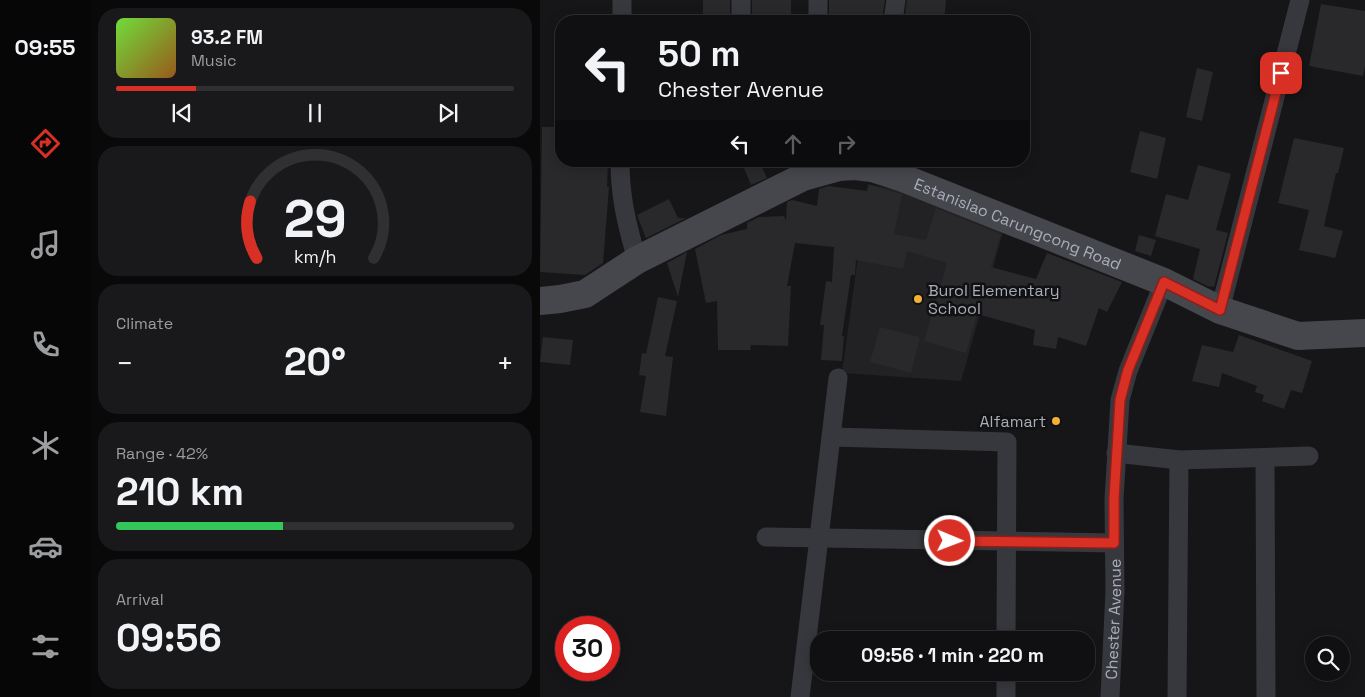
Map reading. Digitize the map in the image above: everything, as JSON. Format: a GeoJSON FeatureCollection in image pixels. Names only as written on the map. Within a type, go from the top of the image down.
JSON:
{"type":"FeatureCollection","features":[{"type":"Feature","properties":{"kind":"street"},"geometry":{"type":"LineString","coordinates":[[622,0],[622,15]]}},
{"type":"Feature","properties":{"kind":"street"},"geometry":{"type":"LineString","coordinates":[[741,0],[741,15]]}},
{"type":"Feature","properties":{"kind":"street"},"geometry":{"type":"LineString","coordinates":[[818,0],[818,15]]}},
{"type":"Feature","properties":{"kind":"street"},"geometry":{"type":"LineString","coordinates":[[894,15],[896,0]]}},
{"type":"Feature","properties":{"kind":"street"},"geometry":{"type":"LineString","coordinates":[[1220,310],[1300,0]]}},
{"type":"Feature","properties":{"kind":"street"},"geometry":{"type":"LineString","coordinates":[[620,167],[620,187],[626,223],[637,260]]}},
{"type":"Feature","properties":{"kind":"street","name":"Estanislao Carungcong Road"},"geometry":{"type":"LineString","coordinates":[[540,301],[586,294],[637,260],[804,177],[847,167]]}},
{"type":"Feature","properties":{"kind":"street","name":"Estanislao Carungcong Road"},"geometry":{"type":"LineString","coordinates":[[877,167],[1164,282],[1220,310],[1298,336],[1365,333]]}},
{"type":"Feature","properties":{"kind":"street","name":"Chester Avenue"},"geometry":{"type":"LineString","coordinates":[[1110,697],[1115,591],[1116,453],[1120,400],[1128,370],[1164,282]]}},
{"type":"Feature","properties":{"kind":"street"},"geometry":{"type":"LineString","coordinates":[[813,631],[819,539],[838,378]]}},
{"type":"Feature","properties":{"kind":"street"},"geometry":{"type":"LineString","coordinates":[[832,437],[1007,442],[1006,631]]}},
{"type":"Feature","properties":{"kind":"street"},"geometry":{"type":"LineString","coordinates":[[1116,453],[1179,460],[1308,456]]}},
{"type":"Feature","properties":{"kind":"street"},"geometry":{"type":"LineString","coordinates":[[1265,458],[1266,697]]}},
{"type":"Feature","properties":{"kind":"street"},"geometry":{"type":"LineString","coordinates":[[1177,697],[1179,460]]}},
{"type":"Feature","properties":{"kind":"street"},"geometry":{"type":"LineString","coordinates":[[766,538],[1114,543]]}},
{"type":"Feature","properties":{"kind":"street"},"geometry":{"type":"LineString","coordinates":[[800,697],[810,655]]}},
{"type":"Feature","properties":{"kind":"street"},"geometry":{"type":"LineString","coordinates":[[1006,681],[1006,697]]}},
{"type":"Feature","properties":{"kind":"shaded area","name":"Burol Elementary School"},"geometry":{"type":"Polygon","coordinates":[[[868,184],[903,191],[1005,225],[961,381],[842,373],[868,184]]]}},
{"type":"Feature","properties":{"kind":"building"},"geometry":{"type":"Polygon","coordinates":[[[703,0],[730,0],[730,15],[703,15],[703,0]]]}},
{"type":"Feature","properties":{"kind":"building"},"geometry":{"type":"Polygon","coordinates":[[[752,0],[791,0],[791,15],[752,15],[752,0]]]}},
{"type":"Feature","properties":{"kind":"building"},"geometry":{"type":"Polygon","coordinates":[[[829,0],[885,0],[883,15],[829,15],[829,0]]]}},
{"type":"Feature","properties":{"kind":"building"},"geometry":{"type":"Polygon","coordinates":[[[907,0],[946,0],[945,15],[905,15],[907,0]]]}},
{"type":"Feature","properties":{"kind":"building"},"geometry":{"type":"Polygon","coordinates":[[[1321,4],[1365,11],[1365,66],[1363,76],[1309,66],[1321,4]]]}},
{"type":"Feature","properties":{"kind":"building"},"geometry":{"type":"Polygon","coordinates":[[[1197,68],[1213,72],[1202,121],[1186,117],[1197,68]]]}},
{"type":"Feature","properties":{"kind":"building"},"geometry":{"type":"Polygon","coordinates":[[[542,127],[555,127],[555,167],[608,167],[607,187],[609,187],[603,263],[585,275],[540,272],[542,127]]]}},
{"type":"Feature","properties":{"kind":"building"},"geometry":{"type":"Polygon","coordinates":[[[1140,131],[1166,138],[1157,179],[1130,172],[1140,131]]]}},
{"type":"Feature","properties":{"kind":"building"},"geometry":{"type":"Polygon","coordinates":[[[1294,138],[1344,148],[1338,173],[1336,173],[1324,226],[1343,231],[1335,258],[1299,250],[1309,210],[1278,203],[1294,138]]]}},
{"type":"Feature","properties":{"kind":"building"},"geometry":{"type":"Polygon","coordinates":[[[1198,165],[1231,174],[1216,230],[1228,233],[1214,287],[1207,286],[1193,279],[1200,249],[1155,236],[1166,194],[1188,200],[1198,165]]]}},
{"type":"Feature","properties":{"kind":"building"},"geometry":{"type":"Polygon","coordinates":[[[744,167],[762,167],[767,178],[751,185],[744,167]]]}},
{"type":"Feature","properties":{"kind":"building"},"geometry":{"type":"Polygon","coordinates":[[[869,185],[902,194],[894,234],[926,240],[936,208],[1001,234],[991,267],[1036,279],[1047,253],[1122,282],[1107,312],[1099,308],[1086,346],[1058,337],[1056,349],[1033,345],[1035,330],[977,314],[966,353],[924,341],[947,263],[907,251],[903,269],[856,260],[855,275],[851,275],[842,336],[844,336],[842,361],[821,360],[824,325],[820,325],[826,281],[832,282],[834,247],[795,243],[787,286],[791,286],[788,346],[751,345],[750,350],[718,350],[717,301],[706,303],[695,249],[721,235],[747,229],[747,223],[759,217],[784,216],[786,221],[787,202],[792,200],[817,206],[819,189],[828,186],[867,191],[869,185]]]}},
{"type":"Feature","properties":{"kind":"building"},"geometry":{"type":"Polygon","coordinates":[[[669,199],[678,218],[686,218],[646,238],[637,215],[669,199]]]}},
{"type":"Feature","properties":{"kind":"building"},"geometry":{"type":"Polygon","coordinates":[[[1139,235],[1156,240],[1151,256],[1135,251],[1139,235]]]}},
{"type":"Feature","properties":{"kind":"building"},"geometry":{"type":"Polygon","coordinates":[[[687,252],[678,297],[667,263],[687,252]]]}},
{"type":"Feature","properties":{"kind":"building"},"geometry":{"type":"Polygon","coordinates":[[[658,297],[677,301],[665,356],[673,357],[666,416],[640,412],[646,376],[639,375],[642,353],[646,354],[658,297]]]}},
{"type":"Feature","properties":{"kind":"building"},"geometry":{"type":"Polygon","coordinates":[[[880,327],[920,337],[911,373],[870,362],[880,327]]]}},
{"type":"Feature","properties":{"kind":"building"},"geometry":{"type":"Polygon","coordinates":[[[1239,335],[1312,361],[1302,393],[1291,390],[1284,409],[1262,401],[1264,395],[1255,392],[1257,386],[1222,373],[1219,387],[1192,381],[1202,345],[1233,352],[1239,335]]]}},
{"type":"Feature","properties":{"kind":"building"},"geometry":{"type":"Polygon","coordinates":[[[543,337],[573,340],[570,365],[540,362],[543,337]]]}},
{"type":"Feature","properties":{"kind":"place","name":"Burol Elementary School"},"geometry":{"type":"Point","coordinates":[918,299]}},
{"type":"Feature","properties":{"kind":"place","name":"Alfamart"},"geometry":{"type":"Point","coordinates":[1056,421]}},
{"type":"Feature","properties":{"kind":"route"},"geometry":{"type":"LineString","coordinates":[[950,541],[1114,543],[1114,499],[1120,400],[1128,370],[1164,282],[1220,310],[1281,73]]}}]}
